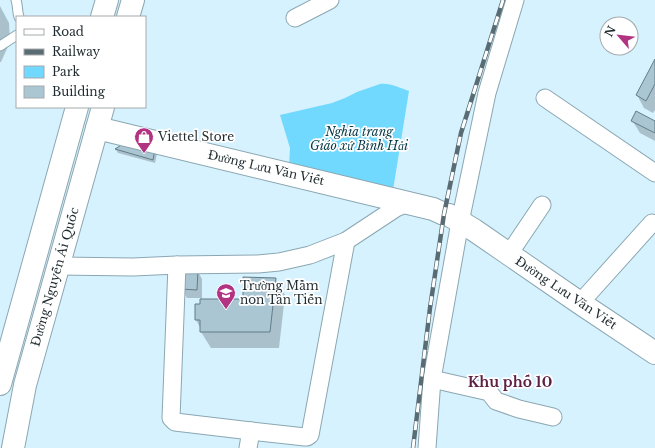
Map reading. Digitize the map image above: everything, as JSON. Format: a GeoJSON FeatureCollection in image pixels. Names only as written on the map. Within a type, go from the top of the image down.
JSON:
{"type":"FeatureCollection","features":[{"type":"Feature","properties":{"kind":"main road"},"geometry":{"type":"LineString","coordinates":[[102,16],[107,0]]}},
{"type":"Feature","properties":{"kind":"main road"},"geometry":{"type":"LineString","coordinates":[[128,16],[133,0]]}},
{"type":"Feature","properties":{"kind":"main road","name":"Đường Nguyễn Ái Quốc"},"geometry":{"type":"LineString","coordinates":[[13,448],[25,386],[103,108]]}},
{"type":"Feature","properties":{"kind":"main road","name":"Đường Lưu Văn Viết"},"geometry":{"type":"LineString","coordinates":[[75,114],[97,128],[404,205],[434,209],[460,222],[655,353]]}},
{"type":"Feature","properties":{"kind":"main road","name":"Đường Nguyễn Ái Quốc"},"geometry":{"type":"LineString","coordinates":[[0,384],[75,114]]}},
{"type":"Feature","properties":{"kind":"street"},"geometry":{"type":"LineString","coordinates":[[295,18],[330,0]]}},
{"type":"Feature","properties":{"kind":"street"},"geometry":{"type":"LineString","coordinates":[[427,448],[432,379],[460,222],[487,93],[515,0]]}},
{"type":"Feature","properties":{"kind":"street"},"geometry":{"type":"LineString","coordinates":[[545,98],[655,173]]}},
{"type":"Feature","properties":{"kind":"street"},"geometry":{"type":"LineString","coordinates":[[59,266],[133,267],[258,264],[279,262],[310,255],[346,241],[404,205]]}},
{"type":"Feature","properties":{"kind":"street"},"geometry":{"type":"LineString","coordinates":[[509,254],[542,205]]}},
{"type":"Feature","properties":{"kind":"street"},"geometry":{"type":"LineString","coordinates":[[580,303],[652,223]]}},
{"type":"Feature","properties":{"kind":"street"},"geometry":{"type":"LineString","coordinates":[[177,265],[171,418],[175,422],[308,437],[310,435],[346,241]]}},
{"type":"Feature","properties":{"kind":"street"},"geometry":{"type":"LineString","coordinates":[[432,379],[489,392],[496,401],[519,409],[553,417]]}},
{"type":"Feature","properties":{"kind":"street"},"geometry":{"type":"LineString","coordinates":[[248,448],[251,431]]}},
{"type":"Feature","properties":{"kind":"lane"},"geometry":{"type":"LineString","coordinates":[[16,0],[18,16]]}},
{"type":"Feature","properties":{"kind":"lane"},"geometry":{"type":"LineString","coordinates":[[0,46],[16,36]]}},
{"type":"Feature","properties":{"kind":"green space","name":"Nghĩa trang Giáo xứ Bình Hải"},"geometry":{"type":"Polygon","coordinates":[[[380,84],[391,85],[409,91],[393,190],[289,167],[290,148],[280,115],[332,103],[380,84]]]}},
{"type":"Feature","properties":{"kind":"building"},"geometry":{"type":"Polygon","coordinates":[[[655,59],[655,84],[646,101],[636,95],[655,59]]]}},
{"type":"Feature","properties":{"kind":"building"},"geometry":{"type":"Polygon","coordinates":[[[636,111],[655,121],[655,133],[631,121],[636,111]]]}},
{"type":"Feature","properties":{"kind":"building","name":"Viettel Store"},"geometry":{"type":"Polygon","coordinates":[[[126,142],[155,149],[153,160],[115,149],[126,142]]]}},
{"type":"Feature","properties":{"kind":"building"},"geometry":{"type":"Polygon","coordinates":[[[198,269],[197,290],[181,289],[182,270],[198,269]]]}},
{"type":"Feature","properties":{"kind":"building"},"geometry":{"type":"Polygon","coordinates":[[[243,277],[276,278],[270,332],[200,332],[200,320],[195,320],[195,304],[200,304],[200,299],[243,299],[243,277]]]}},
{"type":"Feature","properties":{"kind":"railway"},"geometry":{"type":"LineString","coordinates":[[413,448],[430,308],[444,214],[461,133],[503,0]]}},
{"type":"Feature","properties":{"kind":"place","name":"Viettel Store"},"geometry":{"type":"Point","coordinates":[144,154]}},
{"type":"Feature","properties":{"kind":"place","name":"Trường Mầm non Tân Tiến"},"geometry":{"type":"Point","coordinates":[226,310]}},
{"type":"Feature","properties":{"kind":"district","name":"Khu phố 10"},"geometry":{"type":"Point","coordinates":[510,382]}}]}
